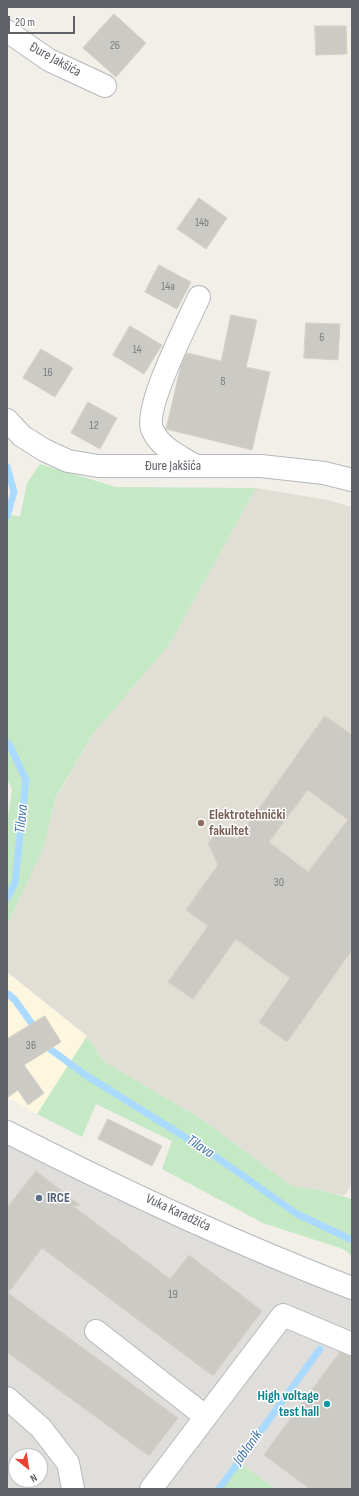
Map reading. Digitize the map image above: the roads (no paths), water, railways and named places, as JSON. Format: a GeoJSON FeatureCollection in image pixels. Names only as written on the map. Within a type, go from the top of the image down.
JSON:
{"type":"FeatureCollection","features":[{"type":"Feature","properties":{"kind":"street","name":"Đure Jakšića"},"geometry":{"type":"LineString","coordinates":[[7,31],[50,60],[105,86]]}},
{"type":"Feature","properties":{"kind":"street"},"geometry":{"type":"LineString","coordinates":[[196,466],[167,448],[152,429],[150,420],[161,381],[199,297]]}},
{"type":"Feature","properties":{"kind":"street","name":"Đure Jakšića"},"geometry":{"type":"LineString","coordinates":[[7,420],[22,436],[44,450],[68,461],[98,466],[261,466],[293,468],[324,473],[352,480]]}},
{"type":"Feature","properties":{"kind":"street","name":"Vuka Karadžića"},"geometry":{"type":"LineString","coordinates":[[7,1132],[80,1168],[288,1264],[352,1288]]}},
{"type":"Feature","properties":{"kind":"street"},"geometry":{"type":"LineString","coordinates":[[151,1489],[283,1315],[352,1344]]}},
{"type":"Feature","properties":{"kind":"street"},"geometry":{"type":"LineString","coordinates":[[96,1331],[206,1417]]}},
{"type":"Feature","properties":{"kind":"street"},"geometry":{"type":"LineString","coordinates":[[7,1398],[41,1428],[68,1463],[73,1489]]}},
{"type":"Feature","properties":{"kind":"waterway","name":"Tilava"},"geometry":{"type":"LineString","coordinates":[[7,467],[14,492],[7,516]]}},
{"type":"Feature","properties":{"kind":"waterway","name":"Tilava"},"geometry":{"type":"LineString","coordinates":[[7,743],[10,746],[26,780],[15,883],[7,898]]}},
{"type":"Feature","properties":{"kind":"waterway","name":"Tilava"},"geometry":{"type":"LineString","coordinates":[[8,994],[15,1000],[32,1024]]}},
{"type":"Feature","properties":{"kind":"waterway","name":"Tilava"},"geometry":{"type":"LineString","coordinates":[[50,1049],[84,1074],[212,1154],[297,1214],[352,1240]]}},
{"type":"Feature","properties":{"kind":"waterway","name":"Jablanik"},"geometry":{"type":"LineString","coordinates":[[219,1489],[320,1349]]}},
{"type":"Feature","properties":{"kind":"place","name":"Elektrotehnički fakultet"},"geometry":{"type":"Point","coordinates":[201,823]}},
{"type":"Feature","properties":{"kind":"place","name":"IRCE"},"geometry":{"type":"Point","coordinates":[39,1198]}},
{"type":"Feature","properties":{"kind":"place","name":"High voltage test hall"},"geometry":{"type":"Point","coordinates":[327,1404]}}]}
